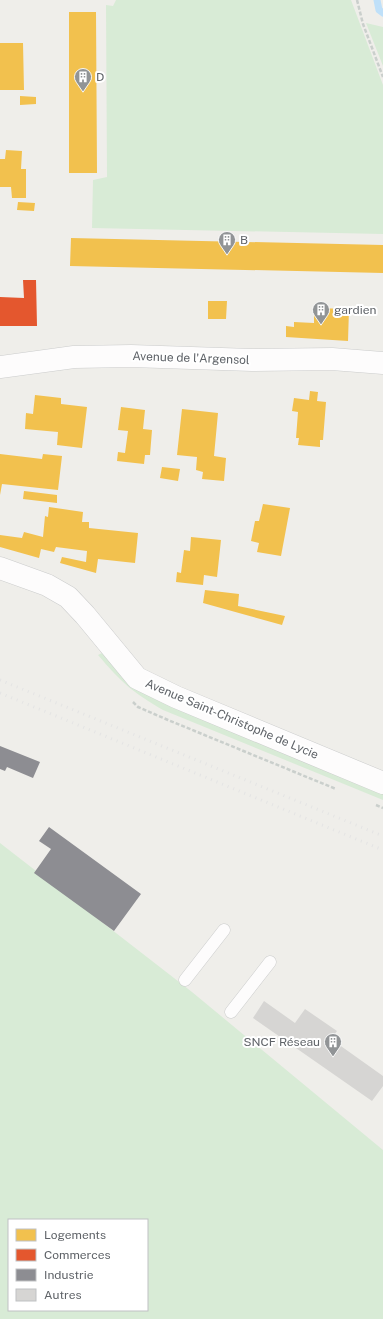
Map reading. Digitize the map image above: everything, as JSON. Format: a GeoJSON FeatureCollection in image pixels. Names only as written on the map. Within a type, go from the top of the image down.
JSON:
{"type":"FeatureCollection","features":[{"type":"Feature","properties":{"kind":"street","name":"Avenue de l'Argensol"},"geometry":{"type":"LineString","coordinates":[[0,366],[74,357],[131,356],[252,360],[332,359],[383,363]]}},
{"type":"Feature","properties":{"kind":"street","name":"Avenue Saint-Christophe de Lycie"},"geometry":{"type":"LineString","coordinates":[[0,568],[47,585],[68,597],[85,615],[137,678],[176,697],[383,783]]}},
{"type":"Feature","properties":{"kind":"lane"},"geometry":{"type":"LineString","coordinates":[[185,980],[224,930]]}},
{"type":"Feature","properties":{"kind":"lane"},"geometry":{"type":"LineString","coordinates":[[231,1012],[270,962]]}},
{"type":"Feature","properties":{"kind":"path"},"geometry":{"type":"LineString","coordinates":[[357,0],[363,24],[383,77]]}},
{"type":"Feature","properties":{"kind":"green space"},"geometry":{"type":"Polygon","coordinates":[[[116,0],[351,0],[383,85],[383,234],[92,228],[93,180],[107,177],[106,5],[113,6],[116,0]]]}},
{"type":"Feature","properties":{"kind":"green space"},"geometry":{"type":"Polygon","coordinates":[[[366,23],[383,27],[383,66],[366,23]]]}},
{"type":"Feature","properties":{"kind":"green space"},"geometry":{"type":"Polygon","coordinates":[[[104,652],[146,694],[191,715],[383,794],[383,800],[163,710],[143,698],[120,680],[98,655],[104,652]]]}},
{"type":"Feature","properties":{"kind":"green space"},"geometry":{"type":"Polygon","coordinates":[[[0,843],[192,992],[383,1150],[383,1319],[0,1319],[0,843]]]}},
{"type":"Feature","properties":{"kind":"building: Logements","name":"D"},"geometry":{"type":"Polygon","coordinates":[[[69,12],[96,12],[97,173],[69,173],[69,12]]]}},
{"type":"Feature","properties":{"kind":"building: Logements"},"geometry":{"type":"Polygon","coordinates":[[[0,43],[23,43],[24,90],[0,90],[0,43]]]}},
{"type":"Feature","properties":{"kind":"building: Logements"},"geometry":{"type":"Polygon","coordinates":[[[20,96],[36,97],[36,104],[20,105],[20,96]]]}},
{"type":"Feature","properties":{"kind":"building: Logements"},"geometry":{"type":"Polygon","coordinates":[[[6,150],[22,151],[21,169],[26,169],[26,198],[12,198],[11,187],[0,187],[0,159],[5,159],[6,150]]]}},
{"type":"Feature","properties":{"kind":"building: Logements"},"geometry":{"type":"Polygon","coordinates":[[[18,202],[35,203],[34,211],[17,210],[18,202]]]}},
{"type":"Feature","properties":{"kind":"building: Logements","name":"B"},"geometry":{"type":"Polygon","coordinates":[[[71,238],[383,245],[383,273],[70,266],[71,238]]]}},
{"type":"Feature","properties":{"kind":"building: Logements"},"geometry":{"type":"Polygon","coordinates":[[[208,301],[227,301],[226,319],[208,319],[208,301]]]}},
{"type":"Feature","properties":{"kind":"building: Logements","name":"gardien"},"geometry":{"type":"Polygon","coordinates":[[[314,308],[349,309],[348,341],[286,337],[286,326],[294,327],[294,322],[314,323],[314,308]]]}},
{"type":"Feature","properties":{"kind":"building: Logements"},"geometry":{"type":"Polygon","coordinates":[[[310,391],[318,392],[317,401],[326,402],[323,440],[320,440],[320,447],[298,445],[299,438],[296,438],[298,412],[292,411],[294,398],[309,400],[310,391]]]}},
{"type":"Feature","properties":{"kind":"building: Logements"},"geometry":{"type":"Polygon","coordinates":[[[35,395],[61,398],[61,404],[87,407],[82,448],[57,445],[58,432],[25,429],[26,413],[33,414],[35,395]]]}},
{"type":"Feature","properties":{"kind":"building: Logements"},"geometry":{"type":"Polygon","coordinates":[[[121,407],[145,410],[143,429],[152,430],[150,455],[145,455],[144,464],[117,461],[118,452],[125,453],[128,431],[118,430],[121,407]]]}},
{"type":"Feature","properties":{"kind":"building: Logements"},"geometry":{"type":"Polygon","coordinates":[[[182,409],[218,413],[214,456],[226,458],[224,481],[202,479],[203,472],[196,470],[197,457],[177,455],[182,409]]]}},
{"type":"Feature","properties":{"kind":"building: Logements"},"geometry":{"type":"Polygon","coordinates":[[[0,454],[42,459],[43,454],[62,456],[58,490],[2,484],[0,495],[0,454]]]}},
{"type":"Feature","properties":{"kind":"building: Logements"},"geometry":{"type":"Polygon","coordinates":[[[162,467],[180,469],[178,481],[160,478],[162,467]]]}},
{"type":"Feature","properties":{"kind":"building: Logements"},"geometry":{"type":"Polygon","coordinates":[[[24,491],[57,495],[57,503],[23,499],[24,491]]]}},
{"type":"Feature","properties":{"kind":"building: Logements"},"geometry":{"type":"Polygon","coordinates":[[[263,504],[290,508],[281,556],[257,552],[259,543],[251,541],[255,521],[259,521],[263,504]]]}},
{"type":"Feature","properties":{"kind":"building: Logements"},"geometry":{"type":"Polygon","coordinates":[[[49,507],[83,512],[82,522],[89,522],[89,528],[138,533],[135,563],[98,559],[96,573],[60,563],[62,557],[86,562],[87,551],[56,547],[54,552],[41,549],[39,558],[0,547],[0,535],[22,538],[24,532],[43,537],[45,516],[48,517],[49,507]]]}},
{"type":"Feature","properties":{"kind":"building: Logements"},"geometry":{"type":"Polygon","coordinates":[[[191,537],[221,540],[217,577],[204,575],[203,585],[176,582],[177,572],[181,573],[184,550],[190,551],[191,537]]]}},
{"type":"Feature","properties":{"kind":"building: Logements"},"geometry":{"type":"Polygon","coordinates":[[[205,590],[239,594],[238,606],[285,616],[282,625],[203,603],[205,590]]]}},
{"type":"Feature","properties":{"kind":"building: Commerces"},"geometry":{"type":"Polygon","coordinates":[[[23,280],[36,280],[37,326],[0,326],[0,297],[24,298],[23,280]]]}},
{"type":"Feature","properties":{"kind":"building: Industrie"},"geometry":{"type":"Polygon","coordinates":[[[0,746],[40,762],[33,778],[7,767],[5,771],[0,769],[0,746]]]}},
{"type":"Feature","properties":{"kind":"building: Industrie"},"geometry":{"type":"Polygon","coordinates":[[[49,827],[141,894],[114,931],[34,873],[51,849],[39,841],[49,827]]]}},
{"type":"Feature","properties":{"kind":"building: Autres","name":"SNCF Réseau"},"geometry":{"type":"Polygon","coordinates":[[[264,1001],[295,1023],[305,1009],[337,1031],[331,1039],[383,1076],[383,1086],[372,1101],[253,1018],[264,1001]]]}},
{"type":"Feature","properties":{"kind":"waterway"},"geometry":{"type":"LineString","coordinates":[[377,0],[379,10],[383,13]]}},
{"type":"Feature","properties":{"kind":"railway"},"geometry":{"type":"LineString","coordinates":[[0,680],[383,836]]}},
{"type":"Feature","properties":{"kind":"railway"},"geometry":{"type":"LineString","coordinates":[[0,693],[383,850]]}},
{"type":"Feature","properties":{"kind":"place","name":"D"},"geometry":{"type":"Point","coordinates":[83,92]}},
{"type":"Feature","properties":{"kind":"place","name":"B"},"geometry":{"type":"Point","coordinates":[227,255]}},
{"type":"Feature","properties":{"kind":"place","name":"gardien"},"geometry":{"type":"Point","coordinates":[321,325]}},
{"type":"Feature","properties":{"kind":"place","name":"SNCF Réseau"},"geometry":{"type":"Point","coordinates":[333,1057]}}]}
